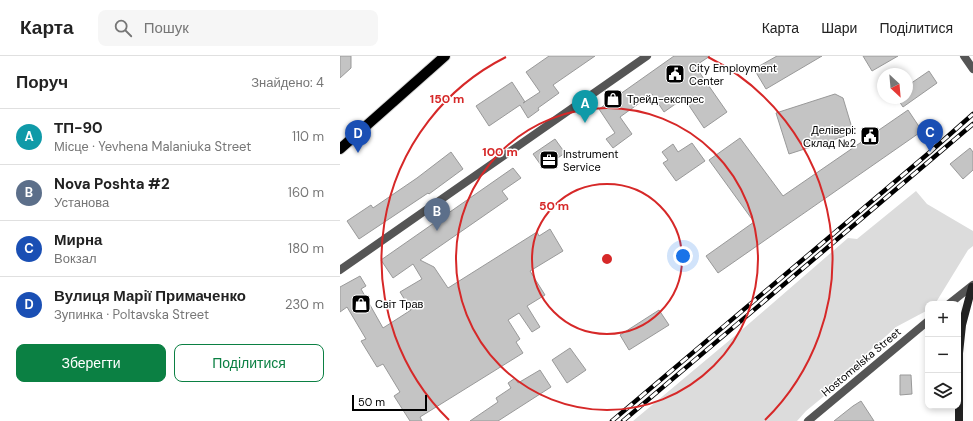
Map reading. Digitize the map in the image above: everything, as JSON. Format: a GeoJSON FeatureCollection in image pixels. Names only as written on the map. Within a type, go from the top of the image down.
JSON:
{"type":"FeatureCollection","features":[{"type":"Feature","properties":{"kind":"main road"},"geometry":{"type":"LineString","coordinates":[[340,149],[445,56]]}},
{"type":"Feature","properties":{"kind":"street"},"geometry":{"type":"LineString","coordinates":[[340,270],[646,56]]}},
{"type":"Feature","properties":{"kind":"street"},"geometry":{"type":"LineString","coordinates":[[964,56],[973,69]]}},
{"type":"Feature","properties":{"kind":"street"},"geometry":{"type":"LineString","coordinates":[[953,301],[972,286]]}},
{"type":"Feature","properties":{"kind":"street"},"geometry":{"type":"LineString","coordinates":[[959,421],[959,353],[962,325],[972,286]]}},
{"type":"Feature","properties":{"kind":"street","name":"Hostomelska Street"},"geometry":{"type":"LineString","coordinates":[[808,421],[925,324]]}},
{"type":"Feature","properties":{"kind":"shaded area"},"geometry":{"type":"Polygon","coordinates":[[[916,191],[927,204],[973,231],[973,246],[968,250],[937,301],[925,301],[925,312],[896,327],[866,354],[840,383],[806,411],[797,421],[633,421],[848,238],[857,239],[916,191]]]}},
{"type":"Feature","properties":{"kind":"building"},"geometry":{"type":"Polygon","coordinates":[[[340,56],[351,56],[351,68],[340,78],[340,56]]]}},
{"type":"Feature","properties":{"kind":"building"},"geometry":{"type":"Polygon","coordinates":[[[549,56],[595,56],[553,85],[559,93],[538,108],[539,110],[528,118],[520,105],[489,126],[476,106],[512,82],[525,102],[540,92],[526,72],[549,56]]]}},
{"type":"Feature","properties":{"kind":"building"},"geometry":{"type":"Polygon","coordinates":[[[674,56],[710,56],[695,66],[727,112],[704,128],[684,98],[664,112],[652,94],[620,117],[632,134],[613,148],[606,139],[615,133],[599,109],[674,56]]]}},
{"type":"Feature","properties":{"kind":"building"},"geometry":{"type":"Polygon","coordinates":[[[777,56],[822,56],[766,89],[754,69],[777,56]]]}},
{"type":"Feature","properties":{"kind":"building"},"geometry":{"type":"Polygon","coordinates":[[[863,56],[898,56],[877,68],[872,71],[863,56]]]}},
{"type":"Feature","properties":{"kind":"building"},"geometry":{"type":"Polygon","coordinates":[[[929,71],[937,83],[913,100],[913,82],[929,71]]]}},
{"type":"Feature","properties":{"kind":"building"},"geometry":{"type":"Polygon","coordinates":[[[835,94],[843,98],[852,128],[844,131],[845,136],[789,154],[776,113],[835,94]]]}},
{"type":"Feature","properties":{"kind":"building"},"geometry":{"type":"Polygon","coordinates":[[[908,110],[922,131],[718,273],[706,256],[754,222],[709,160],[740,138],[783,196],[908,110]]]}},
{"type":"Feature","properties":{"kind":"building"},"geometry":{"type":"Polygon","coordinates":[[[555,139],[565,153],[543,168],[533,154],[555,139]]]}},
{"type":"Feature","properties":{"kind":"building"},"geometry":{"type":"Polygon","coordinates":[[[692,143],[705,161],[676,181],[663,163],[668,160],[662,152],[673,144],[678,152],[692,143]]]}},
{"type":"Feature","properties":{"kind":"building"},"geometry":{"type":"Polygon","coordinates":[[[970,148],[973,152],[973,170],[963,179],[950,164],[970,148]]]}},
{"type":"Feature","properties":{"kind":"building"},"geometry":{"type":"Polygon","coordinates":[[[451,152],[463,169],[429,194],[428,193],[359,239],[347,221],[371,205],[373,208],[417,178],[451,152]]]}},
{"type":"Feature","properties":{"kind":"building"},"geometry":{"type":"Polygon","coordinates":[[[513,168],[521,178],[502,191],[508,199],[420,260],[434,267],[448,288],[537,232],[539,236],[550,229],[563,251],[530,271],[545,295],[527,306],[540,327],[532,332],[519,313],[508,320],[520,339],[516,342],[523,353],[420,417],[422,421],[410,421],[394,396],[400,392],[383,364],[377,367],[361,341],[366,339],[347,307],[340,312],[340,287],[360,276],[366,286],[361,289],[383,328],[411,310],[400,292],[422,279],[413,264],[393,278],[381,260],[513,168]]]}},
{"type":"Feature","properties":{"kind":"building"},"geometry":{"type":"Polygon","coordinates":[[[659,310],[669,325],[629,350],[620,335],[659,310]]]}},
{"type":"Feature","properties":{"kind":"building"},"geometry":{"type":"Polygon","coordinates":[[[570,348],[586,370],[567,383],[552,360],[570,348]]]}},
{"type":"Feature","properties":{"kind":"building"},"geometry":{"type":"Polygon","coordinates":[[[540,370],[551,387],[498,421],[470,421],[498,402],[496,398],[511,388],[508,383],[515,378],[518,383],[540,370]]]}},
{"type":"Feature","properties":{"kind":"building"},"geometry":{"type":"Polygon","coordinates":[[[900,375],[911,375],[912,394],[900,395],[900,375]]]}},
{"type":"Feature","properties":{"kind":"building"},"geometry":{"type":"Polygon","coordinates":[[[861,401],[874,421],[834,421],[853,406],[861,401]]]}},
{"type":"Feature","properties":{"kind":"railway"},"geometry":{"type":"LineString","coordinates":[[612,421],[973,114]]}},
{"type":"Feature","properties":{"kind":"railway"},"geometry":{"type":"LineString","coordinates":[[623,421],[973,124]]}},
{"type":"Feature","properties":{"kind":"place","name":"City Employment Center"},"geometry":{"type":"Point","coordinates":[675,74]}},
{"type":"Feature","properties":{"kind":"place","name":"Трейд-експрес"},"geometry":{"type":"Point","coordinates":[613,99]}},
{"type":"Feature","properties":{"kind":"place","name":"ТП-90"},"geometry":{"type":"Point","coordinates":[585,123]}},
{"type":"Feature","properties":{"kind":"place","name":"Делівері: Склад №2"},"geometry":{"type":"Point","coordinates":[870,136]}},
{"type":"Feature","properties":{"kind":"place","name":"Мирна"},"geometry":{"type":"Point","coordinates":[930,152]}},
{"type":"Feature","properties":{"kind":"place","name":"Вулиця Марії Примаченко"},"geometry":{"type":"Point","coordinates":[358,153]}},
{"type":"Feature","properties":{"kind":"place","name":"Instrument Service"},"geometry":{"type":"Point","coordinates":[549,160]}},
{"type":"Feature","properties":{"kind":"place","name":"Nova Poshta #2"},"geometry":{"type":"Point","coordinates":[437,231]}},
{"type":"Feature","properties":{"kind":"place","name":"Світ Трав"},"geometry":{"type":"Point","coordinates":[361,304]}}]}
